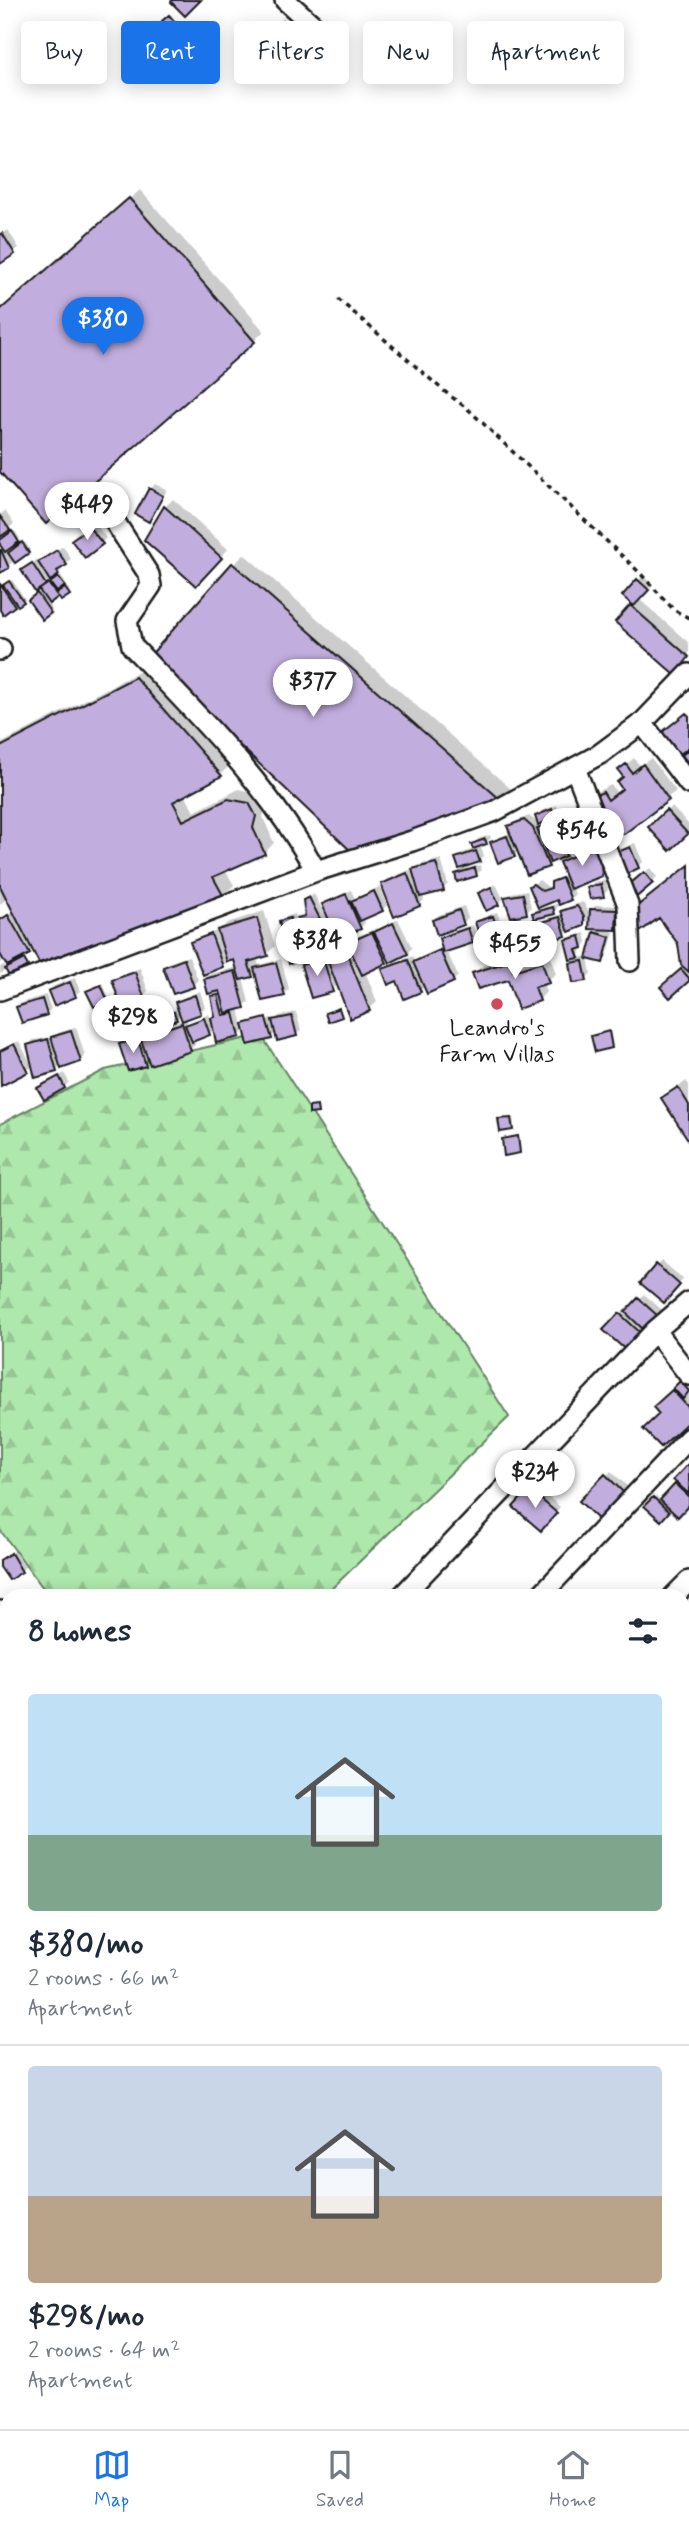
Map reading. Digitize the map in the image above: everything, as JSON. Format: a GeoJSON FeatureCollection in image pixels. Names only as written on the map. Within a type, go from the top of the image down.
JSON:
{"type":"FeatureCollection","features":[{"type":"Feature","properties":{"kind":"street"},"geometry":{"type":"LineString","coordinates":[[285,0],[308,21]]}},
{"type":"Feature","properties":{"kind":"street"},"geometry":{"type":"LineString","coordinates":[[108,511],[149,575],[151,586],[127,621],[132,646],[244,765],[305,851],[316,871]]}},
{"type":"Feature","properties":{"kind":"street"},"geometry":{"type":"LineString","coordinates":[[0,990],[316,871],[495,811],[600,754],[642,723],[689,674]]}},
{"type":"Feature","properties":{"kind":"street"},"geometry":{"type":"LineString","coordinates":[[642,723],[689,784]]}},
{"type":"Feature","properties":{"kind":"street"},"geometry":{"type":"LineString","coordinates":[[575,768],[628,905],[630,961]]}},
{"type":"Feature","properties":{"kind":"street"},"geometry":{"type":"LineString","coordinates":[[409,1589],[655,1331],[689,1302]]}},
{"type":"Feature","properties":{"kind":"street"},"geometry":{"type":"LineString","coordinates":[[655,1331],[689,1374]]}},
{"type":"Feature","properties":{"kind":"street"},"geometry":{"type":"LineString","coordinates":[[547,1589],[689,1438]]}},
{"type":"Feature","properties":{"kind":"path"},"geometry":{"type":"LineString","coordinates":[[338,299],[469,410],[639,572],[674,610],[689,618]]}},
{"type":"Feature","properties":{"kind":"green space"},"geometry":{"type":"Polygon","coordinates":[[[261,1035],[509,1417],[331,1589],[44,1589],[0,1530],[0,1124],[105,1070],[261,1035]]]}},
{"type":"Feature","properties":{"kind":"building"},"geometry":{"type":"Polygon","coordinates":[[[172,0],[201,0],[185,16],[172,0]]]}},
{"type":"Feature","properties":{"kind":"building"},"geometry":{"type":"Polygon","coordinates":[[[169,15],[174,21],[162,21],[169,15]]]}},
{"type":"Feature","properties":{"kind":"building"},"geometry":{"type":"Polygon","coordinates":[[[129,198],[255,342],[46,524],[0,472],[0,310],[129,198]]]}},
{"type":"Feature","properties":{"kind":"building"},"geometry":{"type":"Polygon","coordinates":[[[2,233],[15,254],[0,264],[0,235],[2,233]]]}},
{"type":"Feature","properties":{"kind":"building"},"geometry":{"type":"Polygon","coordinates":[[[149,488],[163,496],[149,522],[135,514],[149,488]]]}},
{"type":"Feature","properties":{"kind":"building"},"geometry":{"type":"Polygon","coordinates":[[[164,506],[222,558],[196,586],[144,540],[164,506]]]}},
{"type":"Feature","properties":{"kind":"building"},"geometry":{"type":"Polygon","coordinates":[[[0,516],[10,530],[0,537],[0,516]]]}},
{"type":"Feature","properties":{"kind":"building"},"geometry":{"type":"Polygon","coordinates":[[[89,527],[103,544],[85,558],[71,540],[89,527]]]}},
{"type":"Feature","properties":{"kind":"building"},"geometry":{"type":"Polygon","coordinates":[[[12,531],[19,542],[5,552],[0,540],[12,531]]]}},
{"type":"Feature","properties":{"kind":"building"},"geometry":{"type":"Polygon","coordinates":[[[22,542],[29,553],[15,563],[8,553],[22,542]]]}},
{"type":"Feature","properties":{"kind":"building"},"geometry":{"type":"Polygon","coordinates":[[[0,550],[9,568],[0,573],[0,550]]]}},
{"type":"Feature","properties":{"kind":"building"},"geometry":{"type":"Polygon","coordinates":[[[57,550],[67,565],[57,571],[59,575],[50,581],[38,562],[57,550]]]}},
{"type":"Feature","properties":{"kind":"building"},"geometry":{"type":"Polygon","coordinates":[[[32,563],[46,585],[35,592],[21,570],[32,563]]]}},
{"type":"Feature","properties":{"kind":"building"},"geometry":{"type":"Polygon","coordinates":[[[232,563],[502,801],[354,854],[148,658],[232,563]]]}},
{"type":"Feature","properties":{"kind":"building"},"geometry":{"type":"Polygon","coordinates":[[[58,577],[65,586],[57,592],[50,583],[58,577]]]}},
{"type":"Feature","properties":{"kind":"building"},"geometry":{"type":"Polygon","coordinates":[[[637,579],[649,590],[634,606],[622,596],[637,579]]]}},
{"type":"Feature","properties":{"kind":"building"},"geometry":{"type":"Polygon","coordinates":[[[9,581],[24,602],[18,606],[3,585],[9,581]]]}},
{"type":"Feature","properties":{"kind":"building"},"geometry":{"type":"Polygon","coordinates":[[[48,583],[58,597],[49,604],[39,590],[48,583]]]}},
{"type":"Feature","properties":{"kind":"building"},"geometry":{"type":"Polygon","coordinates":[[[0,584],[15,606],[3,615],[0,610],[0,584]]]}},
{"type":"Feature","properties":{"kind":"building"},"geometry":{"type":"Polygon","coordinates":[[[65,588],[70,595],[61,601],[56,594],[65,588]]]}},
{"type":"Feature","properties":{"kind":"building"},"geometry":{"type":"Polygon","coordinates":[[[37,593],[51,613],[42,620],[28,600],[37,593]]]}},
{"type":"Feature","properties":{"kind":"building"},"geometry":{"type":"Polygon","coordinates":[[[630,605],[689,657],[675,675],[615,622],[630,605]]]}},
{"type":"Feature","properties":{"kind":"building"},"geometry":{"type":"Polygon","coordinates":[[[135,677],[222,776],[173,802],[183,821],[228,799],[249,803],[256,816],[253,828],[265,854],[213,877],[224,897],[39,963],[0,886],[0,747],[135,677]]]}},
{"type":"Feature","properties":{"kind":"building"},"geometry":{"type":"Polygon","coordinates":[[[686,713],[689,716],[689,747],[679,755],[661,733],[686,713]]]}},
{"type":"Feature","properties":{"kind":"building"},"geometry":{"type":"Polygon","coordinates":[[[689,749],[689,764],[682,755],[689,749]]]}},
{"type":"Feature","properties":{"kind":"building"},"geometry":{"type":"Polygon","coordinates":[[[626,764],[632,773],[643,764],[669,800],[624,834],[609,834],[588,798],[603,792],[608,800],[622,789],[617,782],[623,777],[618,770],[626,764]]]}},
{"type":"Feature","properties":{"kind":"building"},"geometry":{"type":"Polygon","coordinates":[[[552,809],[555,818],[538,825],[535,816],[552,809]]]}},
{"type":"Feature","properties":{"kind":"building"},"geometry":{"type":"Polygon","coordinates":[[[572,810],[583,826],[589,846],[577,852],[573,832],[563,814],[572,810]]]}},
{"type":"Feature","properties":{"kind":"building"},"geometry":{"type":"Polygon","coordinates":[[[666,810],[688,834],[670,851],[648,827],[666,810]]]}},
{"type":"Feature","properties":{"kind":"building"},"geometry":{"type":"Polygon","coordinates":[[[561,819],[571,846],[564,849],[566,856],[550,863],[537,828],[561,819]]]}},
{"type":"Feature","properties":{"kind":"building"},"geometry":{"type":"Polygon","coordinates":[[[524,820],[533,828],[549,867],[527,875],[507,826],[524,820]]]}},
{"type":"Feature","properties":{"kind":"building"},"geometry":{"type":"Polygon","coordinates":[[[507,836],[515,857],[498,863],[490,842],[507,836]]]}},
{"type":"Feature","properties":{"kind":"building"},"geometry":{"type":"Polygon","coordinates":[[[485,839],[487,844],[473,849],[471,844],[485,839]]]}},
{"type":"Feature","properties":{"kind":"building"},"geometry":{"type":"Polygon","coordinates":[[[594,847],[601,864],[602,876],[570,889],[559,862],[594,847]]]}},
{"type":"Feature","properties":{"kind":"building"},"geometry":{"type":"Polygon","coordinates":[[[630,847],[639,868],[620,877],[610,855],[630,847]]]}},
{"type":"Feature","properties":{"kind":"building"},"geometry":{"type":"Polygon","coordinates":[[[476,851],[480,862],[459,869],[455,858],[476,851]]]}},
{"type":"Feature","properties":{"kind":"building"},"geometry":{"type":"Polygon","coordinates":[[[436,863],[444,891],[420,897],[412,869],[436,863]]]}},
{"type":"Feature","properties":{"kind":"building"},"geometry":{"type":"Polygon","coordinates":[[[689,865],[689,972],[681,965],[678,944],[659,918],[637,934],[631,911],[689,865]]]}},
{"type":"Feature","properties":{"kind":"building"},"geometry":{"type":"Polygon","coordinates":[[[475,868],[477,876],[457,882],[455,874],[475,868]]]}},
{"type":"Feature","properties":{"kind":"building"},"geometry":{"type":"Polygon","coordinates":[[[644,872],[653,883],[633,900],[624,889],[644,872]]]}},
{"type":"Feature","properties":{"kind":"building"},"geometry":{"type":"Polygon","coordinates":[[[407,873],[420,906],[394,917],[381,884],[407,873]]]}},
{"type":"Feature","properties":{"kind":"building"},"geometry":{"type":"Polygon","coordinates":[[[562,878],[571,900],[559,905],[557,900],[538,908],[529,886],[533,884],[542,891],[551,888],[551,882],[562,878]]]}},
{"type":"Feature","properties":{"kind":"building"},"geometry":{"type":"Polygon","coordinates":[[[601,884],[604,897],[590,899],[587,887],[601,884]]]}},
{"type":"Feature","properties":{"kind":"building"},"geometry":{"type":"Polygon","coordinates":[[[491,887],[499,905],[486,911],[478,893],[491,887]]]}},
{"type":"Feature","properties":{"kind":"building"},"geometry":{"type":"Polygon","coordinates":[[[374,891],[383,911],[360,921],[351,901],[374,891]]]}},
{"type":"Feature","properties":{"kind":"building"},"geometry":{"type":"Polygon","coordinates":[[[346,894],[361,929],[337,939],[322,904],[346,894]]]}},
{"type":"Feature","properties":{"kind":"building"},"geometry":{"type":"Polygon","coordinates":[[[523,894],[527,914],[511,917],[504,897],[523,894]]]}},
{"type":"Feature","properties":{"kind":"building"},"geometry":{"type":"Polygon","coordinates":[[[309,897],[332,943],[312,949],[313,955],[302,956],[297,918],[305,916],[303,900],[309,897]]]}},
{"type":"Feature","properties":{"kind":"building"},"geometry":{"type":"Polygon","coordinates":[[[577,906],[584,916],[584,926],[569,932],[561,911],[577,906]]]}},
{"type":"Feature","properties":{"kind":"building"},"geometry":{"type":"Polygon","coordinates":[[[553,907],[555,914],[534,919],[532,913],[553,907]]]}},
{"type":"Feature","properties":{"kind":"building"},"geometry":{"type":"Polygon","coordinates":[[[590,909],[617,910],[616,930],[589,929],[590,909]]]}},
{"type":"Feature","properties":{"kind":"building"},"geometry":{"type":"Polygon","coordinates":[[[459,910],[464,925],[437,935],[432,920],[459,910]]]}},
{"type":"Feature","properties":{"kind":"building"},"geometry":{"type":"Polygon","coordinates":[[[8,915],[30,954],[7,966],[0,954],[0,920],[8,915]]]}},
{"type":"Feature","properties":{"kind":"building"},"geometry":{"type":"Polygon","coordinates":[[[493,916],[499,935],[481,941],[475,922],[493,916]]]}},
{"type":"Feature","properties":{"kind":"building"},"geometry":{"type":"Polygon","coordinates":[[[560,917],[566,936],[555,939],[553,934],[546,936],[542,922],[560,917]]]}},
{"type":"Feature","properties":{"kind":"building"},"geometry":{"type":"Polygon","coordinates":[[[257,918],[268,956],[248,962],[253,977],[240,980],[234,960],[227,962],[217,930],[257,918]]]}},
{"type":"Feature","properties":{"kind":"building"},"geometry":{"type":"Polygon","coordinates":[[[290,918],[300,961],[289,964],[279,921],[290,918]]]}},
{"type":"Feature","properties":{"kind":"building"},"geometry":{"type":"Polygon","coordinates":[[[393,923],[408,954],[390,963],[374,932],[393,923]]]}},
{"type":"Feature","properties":{"kind":"building"},"geometry":{"type":"Polygon","coordinates":[[[468,928],[473,943],[443,953],[439,938],[468,928]]]}},
{"type":"Feature","properties":{"kind":"building"},"geometry":{"type":"Polygon","coordinates":[[[372,932],[387,963],[362,975],[347,943],[372,932]]]}},
{"type":"Feature","properties":{"kind":"building"},"geometry":{"type":"Polygon","coordinates":[[[594,932],[610,937],[603,963],[587,959],[594,932]]]}},
{"type":"Feature","properties":{"kind":"building"},"geometry":{"type":"Polygon","coordinates":[[[211,934],[223,967],[203,975],[190,942],[211,934]]]}},
{"type":"Feature","properties":{"kind":"building"},"geometry":{"type":"Polygon","coordinates":[[[580,936],[583,948],[576,950],[579,958],[570,960],[565,940],[580,936]]]}},
{"type":"Feature","properties":{"kind":"building"},"geometry":{"type":"Polygon","coordinates":[[[344,946],[370,1011],[350,1019],[325,954],[344,946]]]}},
{"type":"Feature","properties":{"kind":"building"},"geometry":{"type":"Polygon","coordinates":[[[440,950],[454,982],[427,994],[413,962],[440,950]]]}},
{"type":"Feature","properties":{"kind":"building"},"geometry":{"type":"Polygon","coordinates":[[[323,958],[333,992],[311,998],[301,965],[323,958]]]}},
{"type":"Feature","properties":{"kind":"building"},"geometry":{"type":"Polygon","coordinates":[[[24,959],[28,966],[9,976],[5,969],[24,959]]]}},
{"type":"Feature","properties":{"kind":"building"},"geometry":{"type":"Polygon","coordinates":[[[184,959],[194,987],[173,994],[163,967],[184,959]]]}},
{"type":"Feature","properties":{"kind":"building"},"geometry":{"type":"Polygon","coordinates":[[[408,960],[421,992],[404,999],[397,981],[388,985],[382,969],[408,960]]]}},
{"type":"Feature","properties":{"kind":"building"},"geometry":{"type":"Polygon","coordinates":[[[510,961],[513,971],[542,962],[549,983],[535,987],[540,1001],[518,1009],[508,980],[478,989],[472,973],[510,961]]]}},
{"type":"Feature","properties":{"kind":"building"},"geometry":{"type":"Polygon","coordinates":[[[583,961],[587,981],[573,983],[570,963],[583,961]]]}},
{"type":"Feature","properties":{"kind":"building"},"geometry":{"type":"Polygon","coordinates":[[[276,963],[285,996],[262,1001],[254,968],[276,963]]]}},
{"type":"Feature","properties":{"kind":"building"},"geometry":{"type":"Polygon","coordinates":[[[681,969],[689,981],[670,998],[660,987],[681,969]]]}},
{"type":"Feature","properties":{"kind":"building"},"geometry":{"type":"Polygon","coordinates":[[[235,971],[245,1008],[226,1013],[220,991],[208,994],[204,979],[235,971]]]}},
{"type":"Feature","properties":{"kind":"building"},"geometry":{"type":"Polygon","coordinates":[[[135,972],[144,997],[121,1006],[112,980],[135,972]]]}},
{"type":"Feature","properties":{"kind":"building"},"geometry":{"type":"Polygon","coordinates":[[[70,982],[76,997],[54,1006],[48,991],[70,982]]]}},
{"type":"Feature","properties":{"kind":"building"},"geometry":{"type":"Polygon","coordinates":[[[101,985],[108,1001],[94,1007],[86,991],[101,985]]]}},
{"type":"Feature","properties":{"kind":"building"},"geometry":{"type":"Polygon","coordinates":[[[195,995],[201,1014],[182,1021],[175,1002],[195,995]]]}},
{"type":"Feature","properties":{"kind":"building"},"geometry":{"type":"Polygon","coordinates":[[[218,995],[223,1015],[234,1013],[240,1037],[216,1043],[211,1018],[215,1017],[211,996],[218,995]]]}},
{"type":"Feature","properties":{"kind":"building"},"geometry":{"type":"Polygon","coordinates":[[[42,999],[47,1015],[22,1023],[16,1007],[42,999]]]}},
{"type":"Feature","properties":{"kind":"building"},"geometry":{"type":"Polygon","coordinates":[[[146,1002],[149,1010],[126,1019],[122,1011],[146,1002]]]}},
{"type":"Feature","properties":{"kind":"building"},"geometry":{"type":"Polygon","coordinates":[[[339,1008],[342,1017],[328,1022],[325,1013],[339,1008]]]}},
{"type":"Feature","properties":{"kind":"building"},"geometry":{"type":"Polygon","coordinates":[[[174,1012],[177,1020],[165,1024],[163,1015],[174,1012]]]}},
{"type":"Feature","properties":{"kind":"building"},"geometry":{"type":"Polygon","coordinates":[[[292,1016],[297,1036],[277,1041],[272,1020],[292,1016]]]}},
{"type":"Feature","properties":{"kind":"building"},"geometry":{"type":"Polygon","coordinates":[[[204,1018],[210,1035],[192,1042],[185,1025],[204,1018]]]}},
{"type":"Feature","properties":{"kind":"building"},"geometry":{"type":"Polygon","coordinates":[[[266,1018],[272,1039],[248,1045],[243,1024],[266,1018]]]}},
{"type":"Feature","properties":{"kind":"building"},"geometry":{"type":"Polygon","coordinates":[[[182,1023],[191,1051],[150,1065],[140,1037],[182,1023]]]}},
{"type":"Feature","properties":{"kind":"building"},"geometry":{"type":"Polygon","coordinates":[[[71,1031],[81,1062],[61,1069],[51,1037],[71,1031]]]}},
{"type":"Feature","properties":{"kind":"building"},"geometry":{"type":"Polygon","coordinates":[[[609,1031],[612,1048],[595,1052],[591,1036],[609,1031]]]}},
{"type":"Feature","properties":{"kind":"building"},"geometry":{"type":"Polygon","coordinates":[[[48,1039],[57,1072],[35,1078],[27,1045],[48,1039]]]}},
{"type":"Feature","properties":{"kind":"building"},"geometry":{"type":"Polygon","coordinates":[[[138,1039],[146,1066],[128,1071],[119,1044],[138,1039]]]}},
{"type":"Feature","properties":{"kind":"building"},"geometry":{"type":"Polygon","coordinates":[[[14,1044],[28,1072],[1,1086],[0,1051],[14,1044]]]}},
{"type":"Feature","properties":{"kind":"building"},"geometry":{"type":"Polygon","coordinates":[[[59,1076],[65,1088],[44,1100],[37,1088],[59,1076]]]}},
{"type":"Feature","properties":{"kind":"building"},"geometry":{"type":"Polygon","coordinates":[[[678,1087],[689,1105],[689,1141],[661,1098],[678,1087]]]}},
{"type":"Feature","properties":{"kind":"building"},"geometry":{"type":"Polygon","coordinates":[[[317,1106],[318,1113],[309,1114],[309,1107],[317,1106]]]}},
{"type":"Feature","properties":{"kind":"building"},"geometry":{"type":"Polygon","coordinates":[[[511,1118],[513,1130],[500,1132],[498,1119],[511,1118]]]}},
{"type":"Feature","properties":{"kind":"building"},"geometry":{"type":"Polygon","coordinates":[[[518,1136],[520,1153],[504,1156],[502,1139],[518,1136]]]}},
{"type":"Feature","properties":{"kind":"building"},"geometry":{"type":"Polygon","coordinates":[[[656,1264],[680,1285],[664,1303],[640,1283],[656,1264]]]}},
{"type":"Feature","properties":{"kind":"building"},"geometry":{"type":"Polygon","coordinates":[[[638,1298],[658,1316],[645,1331],[625,1312],[638,1298]]]}},
{"type":"Feature","properties":{"kind":"building"},"geometry":{"type":"Polygon","coordinates":[[[619,1313],[643,1335],[628,1352],[603,1330],[619,1313]]]}},
{"type":"Feature","properties":{"kind":"building"},"geometry":{"type":"Polygon","coordinates":[[[680,1381],[689,1391],[683,1399],[673,1388],[680,1381]]]}},
{"type":"Feature","properties":{"kind":"building"},"geometry":{"type":"Polygon","coordinates":[[[672,1390],[689,1408],[689,1421],[661,1447],[643,1429],[659,1414],[653,1407],[672,1390]]]}},
{"type":"Feature","properties":{"kind":"building"},"geometry":{"type":"Polygon","coordinates":[[[689,1463],[689,1494],[673,1480],[689,1463]]]}},
{"type":"Feature","properties":{"kind":"building"},"geometry":{"type":"Polygon","coordinates":[[[605,1474],[625,1494],[600,1521],[579,1501],[605,1474]]]}},
{"type":"Feature","properties":{"kind":"building"},"geometry":{"type":"Polygon","coordinates":[[[675,1484],[689,1497],[689,1505],[678,1517],[660,1500],[675,1484]]]}},
{"type":"Feature","properties":{"kind":"building"},"geometry":{"type":"Polygon","coordinates":[[[529,1489],[557,1513],[541,1531],[513,1507],[529,1489]]]}},
{"type":"Feature","properties":{"kind":"building"},"geometry":{"type":"Polygon","coordinates":[[[653,1497],[669,1512],[661,1521],[644,1506],[653,1497]]]}},
{"type":"Feature","properties":{"kind":"building"},"geometry":{"type":"Polygon","coordinates":[[[11,1553],[22,1572],[9,1580],[0,1567],[0,1560],[11,1553]]]}},
{"type":"Feature","properties":{"kind":"place","name":"Leandro's Farm Villas"},"geometry":{"type":"Point","coordinates":[497,1004]}}]}
